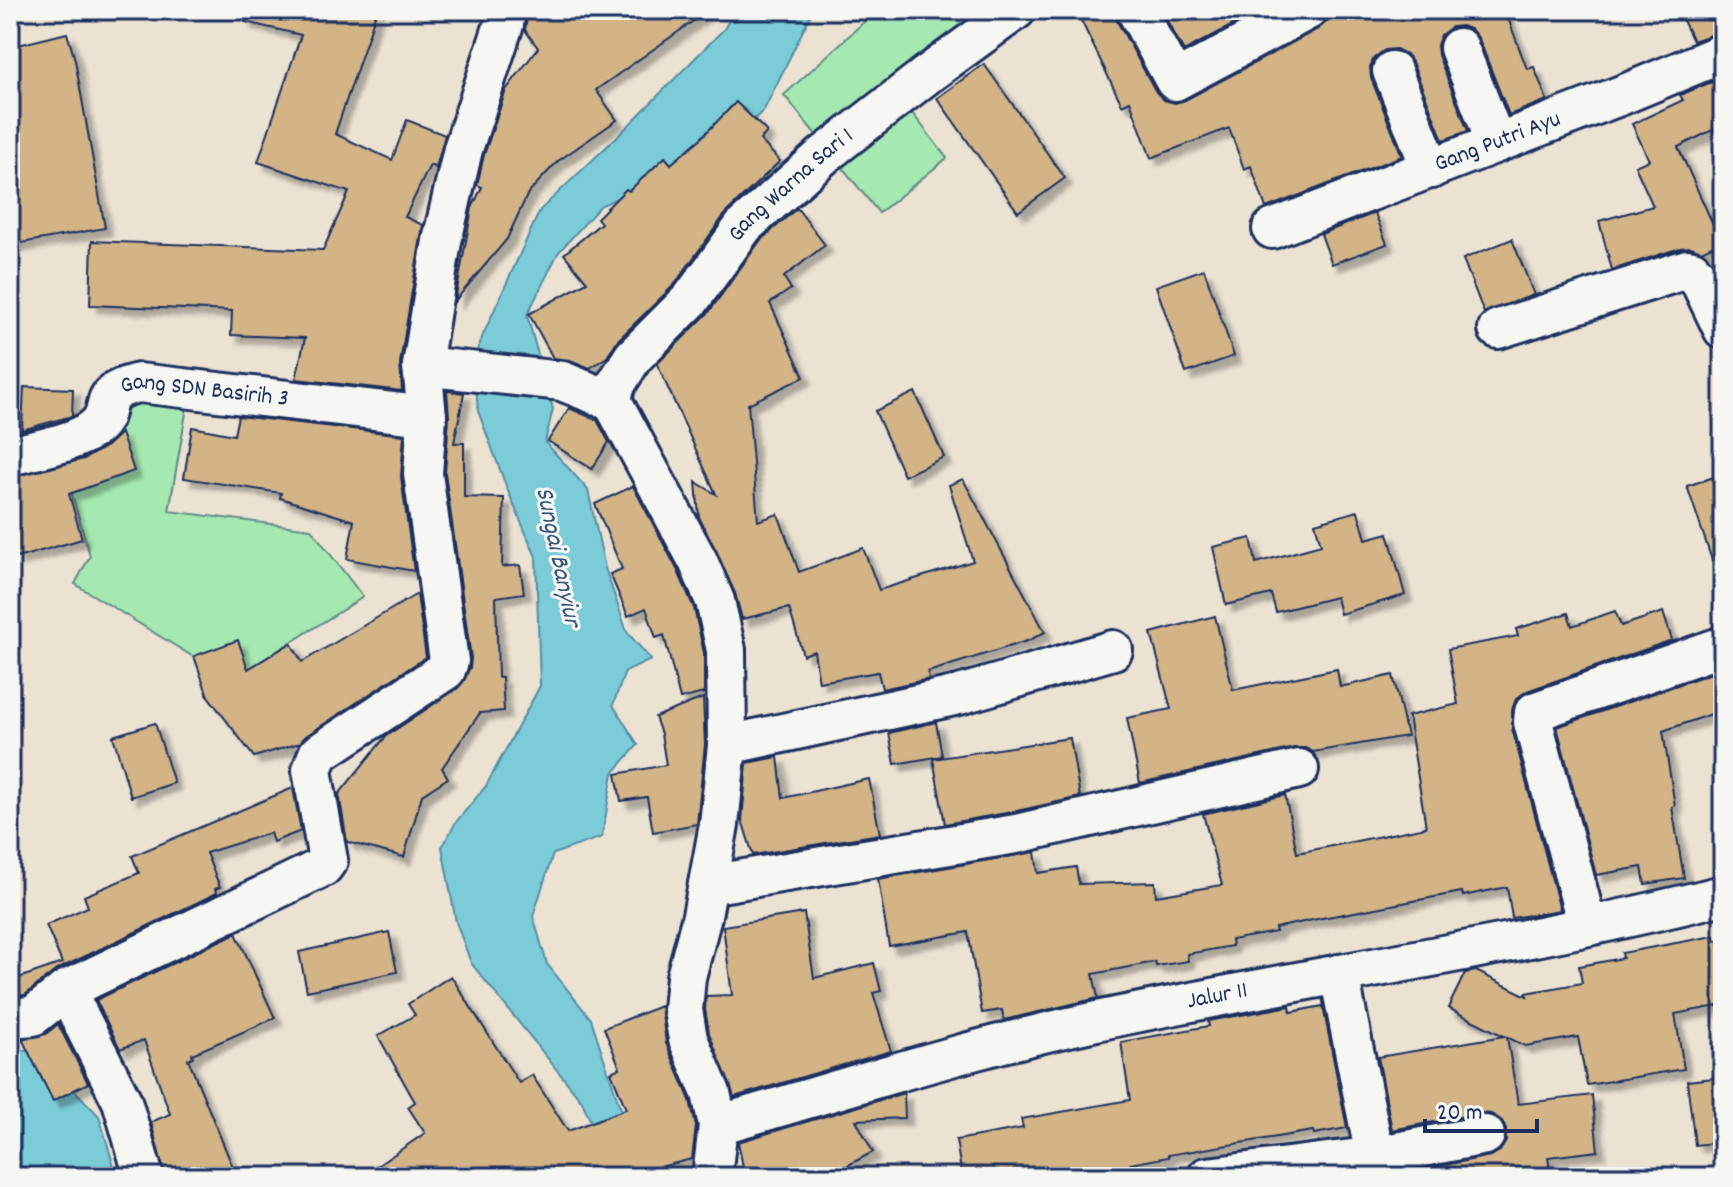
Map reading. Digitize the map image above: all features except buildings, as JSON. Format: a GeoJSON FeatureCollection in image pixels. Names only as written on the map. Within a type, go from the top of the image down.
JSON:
{"type":"FeatureCollection","features":[{"type":"Feature","properties":{"kind":"street"},"geometry":{"type":"LineString","coordinates":[[10,1018],[33,1016],[66,990],[327,864],[313,761],[318,754],[446,670],[449,661],[423,474],[426,366],[442,241],[463,149],[506,10]]}},
{"type":"Feature","properties":{"kind":"street","name":"Gang Warna Sari 1"},"geometry":{"type":"LineString","coordinates":[[612,401],[615,386],[633,357],[691,299],[744,226],[824,155],[1016,10]]}},
{"type":"Feature","properties":{"kind":"street"},"geometry":{"type":"LineString","coordinates":[[1136,10],[1175,81],[1308,10]]}},
{"type":"Feature","properties":{"kind":"street"},"geometry":{"type":"LineString","coordinates":[[1459,48],[1496,143]]}},
{"type":"Feature","properties":{"kind":"street","name":"Gang Putri Ayu"},"geometry":{"type":"LineString","coordinates":[[1272,229],[1723,53]]}},
{"type":"Feature","properties":{"kind":"street"},"geometry":{"type":"LineString","coordinates":[[1392,71],[1431,169]]}},
{"type":"Feature","properties":{"kind":"street"},"geometry":{"type":"LineString","coordinates":[[1498,329],[1687,269],[1698,277],[1721,326]]}},
{"type":"Feature","properties":{"kind":"street"},"geometry":{"type":"LineString","coordinates":[[426,366],[562,381],[612,401],[698,561],[715,601],[726,650],[727,745],[719,825],[686,977],[683,1010],[688,1039],[711,1093],[718,1125],[712,1177]]}},
{"type":"Feature","properties":{"kind":"street","name":"Gang SDN Basirih 3"},"geometry":{"type":"LineString","coordinates":[[10,456],[83,435],[97,427],[109,398],[117,388],[139,383],[427,416]]}},
{"type":"Feature","properties":{"kind":"street"},"geometry":{"type":"LineString","coordinates":[[1587,925],[1533,722],[1534,712],[1723,646]]}},
{"type":"Feature","properties":{"kind":"street"},"geometry":{"type":"LineString","coordinates":[[727,745],[959,695],[1113,650]]}},
{"type":"Feature","properties":{"kind":"street"},"geometry":{"type":"LineString","coordinates":[[708,885],[1016,834],[1299,769]]}},
{"type":"Feature","properties":{"kind":"street","name":"Jalur 11"},"geometry":{"type":"LineString","coordinates":[[718,1125],[904,1071],[1084,1024],[1587,925],[1723,895]]}},
{"type":"Feature","properties":{"kind":"street"},"geometry":{"type":"LineString","coordinates":[[1339,974],[1378,1167]]}},
{"type":"Feature","properties":{"kind":"street"},"geometry":{"type":"LineString","coordinates":[[66,990],[122,1101],[144,1177]]}},
{"type":"Feature","properties":{"kind":"street"},"geometry":{"type":"LineString","coordinates":[[1207,1177],[1378,1167],[1485,1135]]}},
{"type":"Feature","properties":{"kind":"green space"},"geometry":{"type":"Polygon","coordinates":[[[877,10],[954,10],[961,24],[889,83],[947,158],[879,213],[784,95],[877,10]]]}},
{"type":"Feature","properties":{"kind":"green space"},"geometry":{"type":"Polygon","coordinates":[[[123,401],[187,407],[169,511],[311,529],[363,597],[231,680],[75,584],[90,556],[62,460],[111,443],[123,401]]]}},
{"type":"Feature","properties":{"kind":"water","name":"Sungai Banyiur"},"geometry":{"type":"Polygon","coordinates":[[[735,10],[813,10],[764,110],[744,129],[681,168],[600,206],[558,253],[527,315],[553,409],[545,442],[588,490],[605,568],[627,632],[651,660],[625,672],[613,705],[638,745],[613,773],[602,837],[553,854],[533,916],[547,964],[591,1019],[619,1104],[652,1177],[614,1177],[582,1101],[471,963],[456,922],[442,847],[456,822],[486,786],[540,686],[536,557],[478,411],[474,360],[540,210],[724,29],[735,10]]]}},
{"type":"Feature","properties":{"kind":"water"},"geometry":{"type":"Polygon","coordinates":[[[10,1047],[40,1054],[99,1116],[117,1177],[10,1177],[10,1047]]]}}]}
